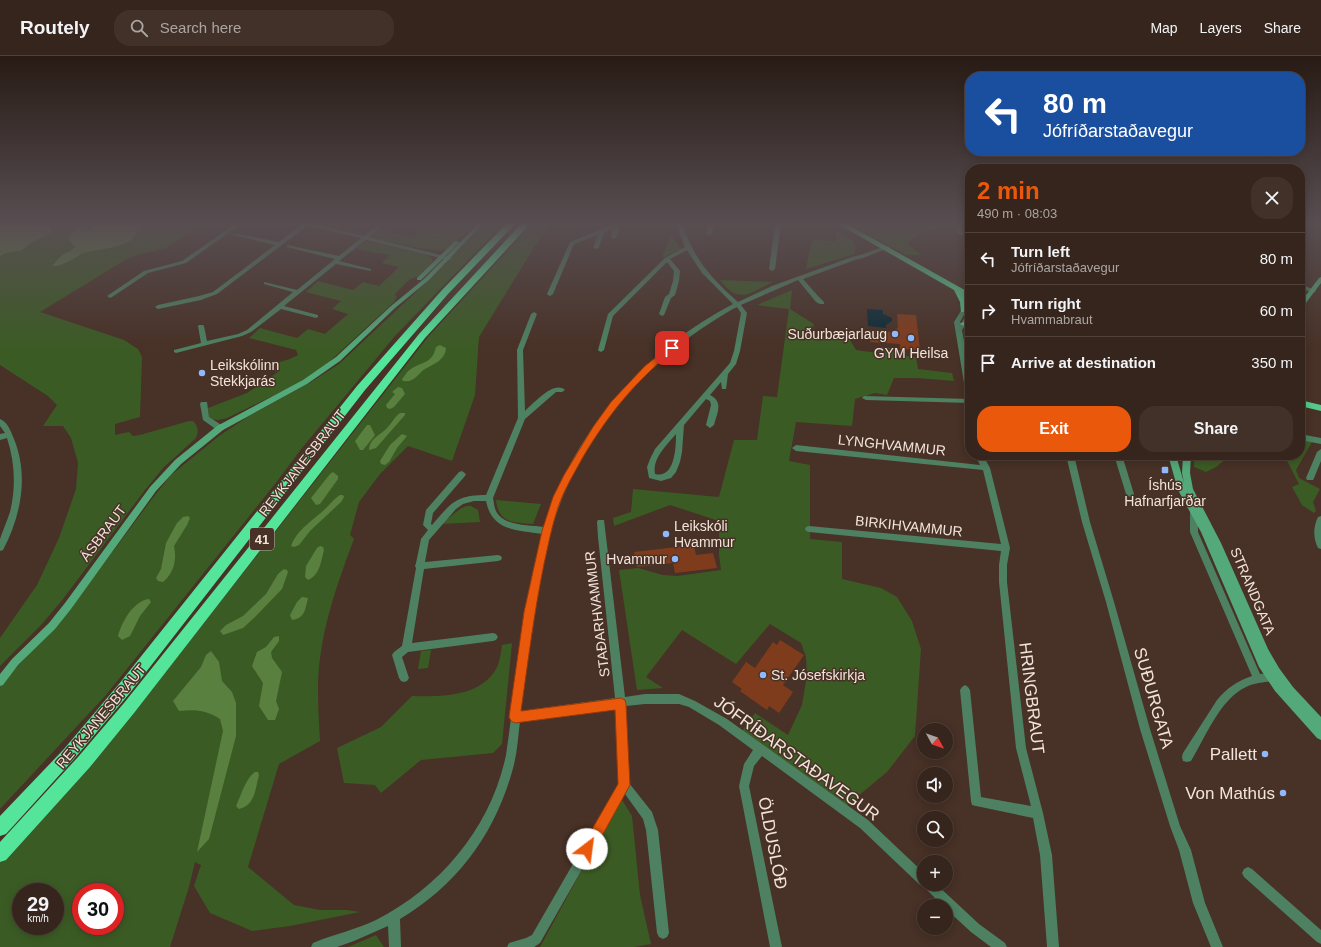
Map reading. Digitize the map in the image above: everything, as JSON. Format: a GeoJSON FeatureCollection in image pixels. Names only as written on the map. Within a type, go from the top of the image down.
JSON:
{"type":"FeatureCollection","features":[{"type":"Feature","properties":{"kind":"highway","name":"REYKJANESBRAUT"},"geometry":{"type":"LineString","coordinates":[[0,828],[69,754],[124,689],[361,388],[445,292],[471,266]]}},
{"type":"Feature","properties":{"kind":"highway","name":"REYKJANESBRAUT"},"geometry":{"type":"LineString","coordinates":[[0,854],[84,762],[422,336],[486,266]]}},
{"type":"Feature","properties":{"kind":"main road"},"geometry":{"type":"LineString","coordinates":[[919,266],[965,289]]}},
{"type":"Feature","properties":{"kind":"main road"},"geometry":{"type":"LineString","coordinates":[[953,284],[965,287]]}},
{"type":"Feature","properties":{"kind":"main road"},"geometry":{"type":"LineString","coordinates":[[953,284],[965,292]]}},
{"type":"Feature","properties":{"kind":"main road"},"geometry":{"type":"LineString","coordinates":[[953,284],[962,296],[965,306]]}},
{"type":"Feature","properties":{"kind":"main road"},"geometry":{"type":"LineString","coordinates":[[1305,404],[1321,408]]}},
{"type":"Feature","properties":{"kind":"street"},"geometry":{"type":"LineString","coordinates":[[110,296],[146,272],[170,266]]}},
{"type":"Feature","properties":{"kind":"street"},"geometry":{"type":"LineString","coordinates":[[158,307],[201,298],[215,293],[251,266]]}},
{"type":"Feature","properties":{"kind":"street"},"geometry":{"type":"LineString","coordinates":[[176,351],[240,335],[249,331],[331,266]]}},
{"type":"Feature","properties":{"kind":"street"},"geometry":{"type":"LineString","coordinates":[[355,266],[369,270]]}},
{"type":"Feature","properties":{"kind":"street","name":"ÁSBRAUT"},"geometry":{"type":"LineString","coordinates":[[0,673],[15,662],[52,626],[153,489],[184,457],[220,428],[322,372],[348,350],[393,307],[433,266]]}},
{"type":"Feature","properties":{"kind":"street","name":"ÁSBRAUT"},"geometry":{"type":"LineString","coordinates":[[393,307],[405,299],[441,266]]}},
{"type":"Feature","properties":{"kind":"street"},"geometry":{"type":"LineString","coordinates":[[550,294],[562,266]]}},
{"type":"Feature","properties":{"kind":"street"},"geometry":{"type":"LineString","coordinates":[[601,350],[610,315],[659,266]]}},
{"type":"Feature","properties":{"kind":"street"},"geometry":{"type":"LineString","coordinates":[[662,314],[668,297],[672,295],[676,281],[677,271],[673,266]]}},
{"type":"Feature","properties":{"kind":"street"},"geometry":{"type":"LineString","coordinates":[[680,425],[680,441],[673,471],[664,478],[656,478],[652,476],[653,459],[663,444],[733,364],[737,351],[744,313],[705,275],[699,266]]}},
{"type":"Feature","properties":{"kind":"street"},"geometry":{"type":"LineString","coordinates":[[317,947],[355,935],[394,917],[416,903],[434,888],[460,862],[479,834],[502,789],[513,743],[530,605],[546,531],[557,497],[567,477],[596,429],[614,404],[631,384],[659,358],[712,320],[737,305],[835,266]]}},
{"type":"Feature","properties":{"kind":"street"},"geometry":{"type":"LineString","coordinates":[[800,279],[815,298],[822,303]]}},
{"type":"Feature","properties":{"kind":"street"},"geometry":{"type":"LineString","coordinates":[[1305,301],[1321,279]]}},
{"type":"Feature","properties":{"kind":"street"},"geometry":{"type":"LineString","coordinates":[[266,283],[299,292]]}},
{"type":"Feature","properties":{"kind":"street"},"geometry":{"type":"LineString","coordinates":[[1305,288],[1313,291]]}},
{"type":"Feature","properties":{"kind":"street"},"geometry":{"type":"LineString","coordinates":[[281,307],[316,316]]}},
{"type":"Feature","properties":{"kind":"street"},"geometry":{"type":"LineString","coordinates":[[965,313],[957,322],[965,325]]}},
{"type":"Feature","properties":{"kind":"street"},"geometry":{"type":"LineString","coordinates":[[534,314],[520,350],[522,418],[489,498],[492,511],[505,523],[546,531]]}},
{"type":"Feature","properties":{"kind":"street"},"geometry":{"type":"LineString","coordinates":[[201,326],[204,344]]}},
{"type":"Feature","properties":{"kind":"street"},"geometry":{"type":"LineString","coordinates":[[724,387],[725,372]]}},
{"type":"Feature","properties":{"kind":"street"},"geometry":{"type":"LineString","coordinates":[[522,418],[554,390],[562,390]]}},
{"type":"Feature","properties":{"kind":"street"},"geometry":{"type":"LineString","coordinates":[[705,396],[713,400],[715,405],[710,425]]}},
{"type":"Feature","properties":{"kind":"street"},"geometry":{"type":"LineString","coordinates":[[866,398],[965,401]]}},
{"type":"Feature","properties":{"kind":"street"},"geometry":{"type":"LineString","coordinates":[[204,404],[206,418],[220,428]]}},
{"type":"Feature","properties":{"kind":"street"},"geometry":{"type":"LineString","coordinates":[[0,422],[8,430],[19,468],[17,495],[12,519],[0,548]]}},
{"type":"Feature","properties":{"kind":"street"},"geometry":{"type":"LineString","coordinates":[[0,438],[9,435]]}},
{"type":"Feature","properties":{"kind":"street"},"geometry":{"type":"LineString","coordinates":[[1305,438],[1321,441]]}},
{"type":"Feature","properties":{"kind":"street","name":"LYNGHVAMMUR"},"geometry":{"type":"LineString","coordinates":[[796,448],[986,468]]}},
{"type":"Feature","properties":{"kind":"street"},"geometry":{"type":"LineString","coordinates":[[1310,478],[1321,452]]}},
{"type":"Feature","properties":{"kind":"street","name":"HRINGBRAUT"},"geometry":{"type":"LineString","coordinates":[[982,460],[986,468],[1006,548],[1003,565],[1003,582],[1020,748],[1038,813],[1046,855],[1053,947]]}},
{"type":"Feature","properties":{"kind":"street","name":"SUÐURGATA"},"geometry":{"type":"LineString","coordinates":[[1071,460],[1086,522],[1145,729],[1185,850],[1199,903],[1217,947]]}},
{"type":"Feature","properties":{"kind":"street"},"geometry":{"type":"LineString","coordinates":[[1120,460],[1130,494]]}},
{"type":"Feature","properties":{"kind":"street","name":"STRANDGATA"},"geometry":{"type":"LineString","coordinates":[[1173,460],[1182,490],[1205,532],[1262,664],[1321,724]]}},
{"type":"Feature","properties":{"kind":"street","name":"STRANDGATA"},"geometry":{"type":"LineString","coordinates":[[1187,460],[1186,473],[1189,489],[1218,543],[1264,651],[1273,676],[1289,701],[1321,735]]}},
{"type":"Feature","properties":{"kind":"street"},"geometry":{"type":"LineString","coordinates":[[433,530],[427,525],[429,512],[462,474]]}},
{"type":"Feature","properties":{"kind":"street"},"geometry":{"type":"LineString","coordinates":[[406,648],[425,539],[453,507],[461,501],[474,498],[489,498]]}},
{"type":"Feature","properties":{"kind":"street","name":"STRANDGATA"},"geometry":{"type":"LineString","coordinates":[[1194,513],[1194,532],[1258,679]]}},
{"type":"Feature","properties":{"kind":"street"},"geometry":{"type":"LineString","coordinates":[[1321,519],[1318,534],[1321,546]]}},
{"type":"Feature","properties":{"kind":"street","name":"STAÐARHVAMMUR"},"geometry":{"type":"LineString","coordinates":[[602,522],[602,537],[621,704],[624,785]]}},
{"type":"Feature","properties":{"kind":"street","name":"BIRKIHVAMMUR"},"geometry":{"type":"LineString","coordinates":[[809,529],[1006,548]]}},
{"type":"Feature","properties":{"kind":"street"},"geometry":{"type":"LineString","coordinates":[[420,566],[498,558]]}},
{"type":"Feature","properties":{"kind":"street"},"geometry":{"type":"LineString","coordinates":[[404,678],[397,655],[406,648],[494,638]]}},
{"type":"Feature","properties":{"kind":"street","name":"ÁSBRAUT"},"geometry":{"type":"LineString","coordinates":[[0,682],[15,662]]}},
{"type":"Feature","properties":{"kind":"street"},"geometry":{"type":"LineString","coordinates":[[1187,756],[1222,702],[1232,690],[1258,679],[1273,676]]}},
{"type":"Feature","properties":{"kind":"street"},"geometry":{"type":"LineString","coordinates":[[966,690],[976,801],[1038,813]]}},
{"type":"Feature","properties":{"kind":"street","name":"JÓFRÍÐARSTAÐAVEGUR"},"geometry":{"type":"LineString","coordinates":[[515,717],[645,700],[679,699],[692,704],[723,722],[864,824],[917,874]]}},
{"type":"Feature","properties":{"kind":"street","name":"ÖLDUSLÓÐ"},"geometry":{"type":"LineString","coordinates":[[760,750],[749,764],[744,786],[776,947]]}},
{"type":"Feature","properties":{"kind":"street"},"geometry":{"type":"LineString","coordinates":[[513,947],[528,944],[536,939],[624,785],[648,816],[652,830],[663,933]]}},
{"type":"Feature","properties":{"kind":"street"},"geometry":{"type":"LineString","coordinates":[[1248,873],[1321,938]]}},
{"type":"Feature","properties":{"kind":"street"},"geometry":{"type":"LineString","coordinates":[[935,891],[975,928],[1001,947]]}},
{"type":"Feature","properties":{"kind":"street"},"geometry":{"type":"LineString","coordinates":[[394,917],[394,947]]}},
{"type":"Feature","properties":{"kind":"green space"},"geometry":{"type":"Polygon","coordinates":[[[0,266],[116,266],[40,312],[124,340],[138,349],[142,357],[140,417],[115,424],[115,435],[129,432],[133,436],[140,435],[189,421],[193,421],[195,423],[198,433],[196,438],[164,467],[145,490],[63,599],[42,624],[0,666],[0,638],[37,585],[59,538],[76,489],[78,463],[71,438],[63,426],[43,426],[57,405],[48,396],[0,365],[0,266]]]}},
{"type":"Feature","properties":{"kind":"green space"},"geometry":{"type":"Polygon","coordinates":[[[393,266],[430,266],[423,273],[410,279],[394,295],[397,296],[394,302],[328,363],[298,384],[227,418],[213,420],[209,418],[208,408],[247,393],[278,372],[262,368],[298,355],[296,350],[249,338],[260,328],[297,338],[308,329],[325,334],[348,314],[332,309],[341,301],[306,292],[318,281],[353,290],[363,282],[379,286],[399,267],[393,266]]]}},
{"type":"Feature","properties":{"kind":"green space"},"geometry":{"type":"Polygon","coordinates":[[[443,266],[463,266],[395,336],[302,448],[275,484],[106,695],[0,809],[0,685],[70,609],[171,475],[219,436],[249,416],[311,382],[339,364],[443,266]]]}},
{"type":"Feature","properties":{"kind":"green space"},"geometry":{"type":"Polygon","coordinates":[[[494,266],[523,266],[479,337],[475,395],[452,461],[408,446],[380,474],[359,502],[350,535],[354,539],[329,613],[321,651],[318,690],[320,741],[279,764],[248,867],[294,905],[320,910],[347,910],[360,912],[290,926],[252,931],[210,913],[194,886],[201,865],[195,862],[189,887],[170,947],[0,947],[0,862],[108,741],[243,573],[428,337],[494,266]]]}},
{"type":"Feature","properties":{"kind":"green space"},"geometry":{"type":"Polygon","coordinates":[[[807,266],[817,266],[806,269],[807,266]]]}},
{"type":"Feature","properties":{"kind":"green space"},"geometry":{"type":"Polygon","coordinates":[[[720,280],[773,282],[751,293],[739,295],[727,288],[720,280]]]}},
{"type":"Feature","properties":{"kind":"green space"},"geometry":{"type":"Polygon","coordinates":[[[792,290],[790,309],[814,324],[810,335],[850,340],[856,350],[878,353],[875,348],[882,347],[899,350],[905,353],[906,356],[916,357],[918,369],[952,373],[954,381],[894,378],[887,395],[875,393],[855,399],[852,426],[796,422],[789,461],[810,465],[810,539],[842,542],[842,579],[881,588],[897,597],[912,621],[921,649],[915,736],[887,772],[846,806],[742,731],[755,713],[788,735],[802,705],[807,675],[806,657],[801,643],[770,624],[736,664],[682,630],[646,677],[663,688],[637,690],[619,570],[638,568],[663,575],[677,576],[721,570],[719,555],[719,521],[670,505],[614,526],[613,518],[631,512],[633,489],[719,497],[734,440],[757,440],[763,396],[777,397],[789,309],[757,305],[792,290]]]}},
{"type":"Feature","properties":{"kind":"green space"},"geometry":{"type":"Polygon","coordinates":[[[440,345],[446,348],[444,356],[441,359],[411,381],[403,381],[402,379],[408,371],[429,359],[436,347],[440,345]]]}},
{"type":"Feature","properties":{"kind":"green space"},"geometry":{"type":"Polygon","coordinates":[[[398,387],[402,388],[405,394],[394,407],[390,409],[387,408],[386,405],[395,394],[392,392],[398,387]]]}},
{"type":"Feature","properties":{"kind":"green space"},"geometry":{"type":"Polygon","coordinates":[[[400,413],[405,413],[405,415],[376,448],[369,450],[372,441],[387,428],[400,413]]]}},
{"type":"Feature","properties":{"kind":"green space"},"geometry":{"type":"Polygon","coordinates":[[[367,425],[370,425],[375,435],[363,450],[360,450],[355,441],[367,425]]]}},
{"type":"Feature","properties":{"kind":"green space"},"geometry":{"type":"Polygon","coordinates":[[[402,434],[407,436],[397,448],[389,462],[385,465],[381,464],[380,461],[390,445],[402,434]]]}},
{"type":"Feature","properties":{"kind":"green space"},"geometry":{"type":"Polygon","coordinates":[[[1305,440],[1312,442],[1305,454],[1305,440]]]}},
{"type":"Feature","properties":{"kind":"green space"},"geometry":{"type":"Polygon","coordinates":[[[1194,460],[1225,460],[1206,472],[1194,467],[1194,460]]]}},
{"type":"Feature","properties":{"kind":"green space"},"geometry":{"type":"Polygon","coordinates":[[[1287,460],[1302,460],[1296,470],[1299,478],[1320,489],[1313,502],[1316,511],[1314,513],[1302,505],[1292,487],[1299,484],[1287,460]]]}},
{"type":"Feature","properties":{"kind":"green space"},"geometry":{"type":"Polygon","coordinates":[[[333,472],[338,476],[338,479],[320,504],[316,505],[311,498],[333,472]]]}},
{"type":"Feature","properties":{"kind":"green space"},"geometry":{"type":"Polygon","coordinates":[[[340,495],[343,495],[344,497],[341,502],[310,531],[299,545],[294,547],[291,546],[297,535],[306,525],[340,495]]]}},
{"type":"Feature","properties":{"kind":"green space"},"geometry":{"type":"Polygon","coordinates":[[[496,500],[541,504],[533,524],[513,522],[504,518],[500,514],[496,500]]]}},
{"type":"Feature","properties":{"kind":"green space"},"geometry":{"type":"Polygon","coordinates":[[[466,506],[471,506],[478,510],[480,522],[441,524],[460,509],[466,506]]]}},
{"type":"Feature","properties":{"kind":"green space"},"geometry":{"type":"Polygon","coordinates":[[[188,516],[190,518],[187,525],[174,546],[175,561],[170,575],[163,582],[158,581],[156,578],[161,569],[166,543],[177,523],[183,517],[188,516]]]}},
{"type":"Feature","properties":{"kind":"green space"},"geometry":{"type":"Polygon","coordinates":[[[320,546],[323,547],[324,550],[318,571],[308,580],[305,577],[306,566],[317,548],[320,546]]]}},
{"type":"Feature","properties":{"kind":"green space"},"geometry":{"type":"Polygon","coordinates":[[[284,569],[288,572],[282,589],[243,628],[223,635],[220,631],[226,625],[243,616],[266,594],[278,574],[284,569]]]}},
{"type":"Feature","properties":{"kind":"green space"},"geometry":{"type":"Polygon","coordinates":[[[302,597],[308,598],[304,613],[300,617],[292,620],[290,615],[297,602],[302,597]]]}},
{"type":"Feature","properties":{"kind":"green space"},"geometry":{"type":"Polygon","coordinates":[[[149,599],[151,602],[140,616],[130,636],[122,640],[118,636],[125,619],[133,608],[149,599]]]}},
{"type":"Feature","properties":{"kind":"green space"},"geometry":{"type":"Polygon","coordinates":[[[279,636],[279,641],[271,652],[272,658],[282,672],[276,701],[279,709],[275,720],[268,720],[259,706],[263,683],[252,666],[257,652],[266,647],[274,637],[279,636]]]}},
{"type":"Feature","properties":{"kind":"green space"},"geometry":{"type":"Polygon","coordinates":[[[512,643],[502,744],[493,753],[421,760],[381,793],[375,785],[344,783],[337,748],[381,727],[412,696],[447,695],[470,690],[480,685],[489,678],[496,669],[502,645],[512,643]]]}},
{"type":"Feature","properties":{"kind":"green space"},"geometry":{"type":"Polygon","coordinates":[[[431,650],[428,668],[418,669],[421,651],[431,650]]]}},
{"type":"Feature","properties":{"kind":"green space"},"geometry":{"type":"Polygon","coordinates":[[[211,651],[219,662],[222,681],[232,692],[236,703],[236,736],[209,839],[197,852],[223,731],[220,719],[215,716],[200,711],[179,711],[173,701],[201,667],[206,655],[211,651]]]}},
{"type":"Feature","properties":{"kind":"green space"},"geometry":{"type":"Polygon","coordinates":[[[255,772],[258,772],[259,775],[254,796],[248,804],[239,809],[236,806],[246,782],[255,772]]]}},
{"type":"Feature","properties":{"kind":"green space"},"geometry":{"type":"Polygon","coordinates":[[[621,798],[632,816],[640,895],[651,944],[634,947],[540,947],[621,798]]]}},
{"type":"Feature","properties":{"kind":"green space"},"geometry":{"type":"Polygon","coordinates":[[[376,935],[384,947],[348,947],[376,935]]]}},
{"type":"Feature","properties":{"kind":"water"},"geometry":{"type":"Polygon","coordinates":[[[867,309],[883,310],[883,314],[892,318],[892,321],[886,325],[886,328],[868,326],[867,309]]]}},
{"type":"Feature","properties":{"kind":"building","name":"Suðurbæjarlaug"},"geometry":{"type":"Polygon","coordinates":[[[897,314],[916,315],[920,350],[900,349],[900,344],[870,342],[870,330],[891,332],[898,328],[897,314]]]}},
{"type":"Feature","properties":{"kind":"building","name":"Hvammur"},"geometry":{"type":"Polygon","coordinates":[[[694,545],[696,555],[713,553],[717,568],[675,573],[673,563],[637,567],[634,552],[694,545]]]}},
{"type":"Feature","properties":{"kind":"building","name":"St. Jósefskirkja"},"geometry":{"type":"Polygon","coordinates":[[[780,640],[804,655],[783,685],[793,692],[779,713],[769,706],[767,710],[740,691],[742,689],[732,682],[746,662],[755,668],[773,642],[777,645],[780,640]]]}},
{"type":"Feature","properties":{"kind":"place","name":"Suðurbæjarlaug"},"geometry":{"type":"Point","coordinates":[895,334]}},
{"type":"Feature","properties":{"kind":"place","name":"GYM Heilsa"},"geometry":{"type":"Point","coordinates":[911,338]}},
{"type":"Feature","properties":{"kind":"place","name":"Leikskólinn Stekkjarás"},"geometry":{"type":"Point","coordinates":[202,373]}},
{"type":"Feature","properties":{"kind":"place","name":"Íshús Hafnarfjarðar"},"geometry":{"type":"Point","coordinates":[1165,470]}},
{"type":"Feature","properties":{"kind":"place","name":"Leikskóli Hvammur"},"geometry":{"type":"Point","coordinates":[666,534]}},
{"type":"Feature","properties":{"kind":"place","name":"Hvammur"},"geometry":{"type":"Point","coordinates":[675,559]}},
{"type":"Feature","properties":{"kind":"place","name":"St. Jósefskirkja"},"geometry":{"type":"Point","coordinates":[763,675]}},
{"type":"Feature","properties":{"kind":"place","name":"Pallett"},"geometry":{"type":"Point","coordinates":[1265,754]}},
{"type":"Feature","properties":{"kind":"place","name":"Von Mathús"},"geometry":{"type":"Point","coordinates":[1283,793]}},
{"type":"Feature","properties":{"kind":"route"},"geometry":{"type":"LineString","coordinates":[[587,849],[624,785],[621,704],[515,717],[529,612],[546,531],[550,523],[557,497],[567,477],[582,450],[614,404],[631,384],[672,348]]}}]}
